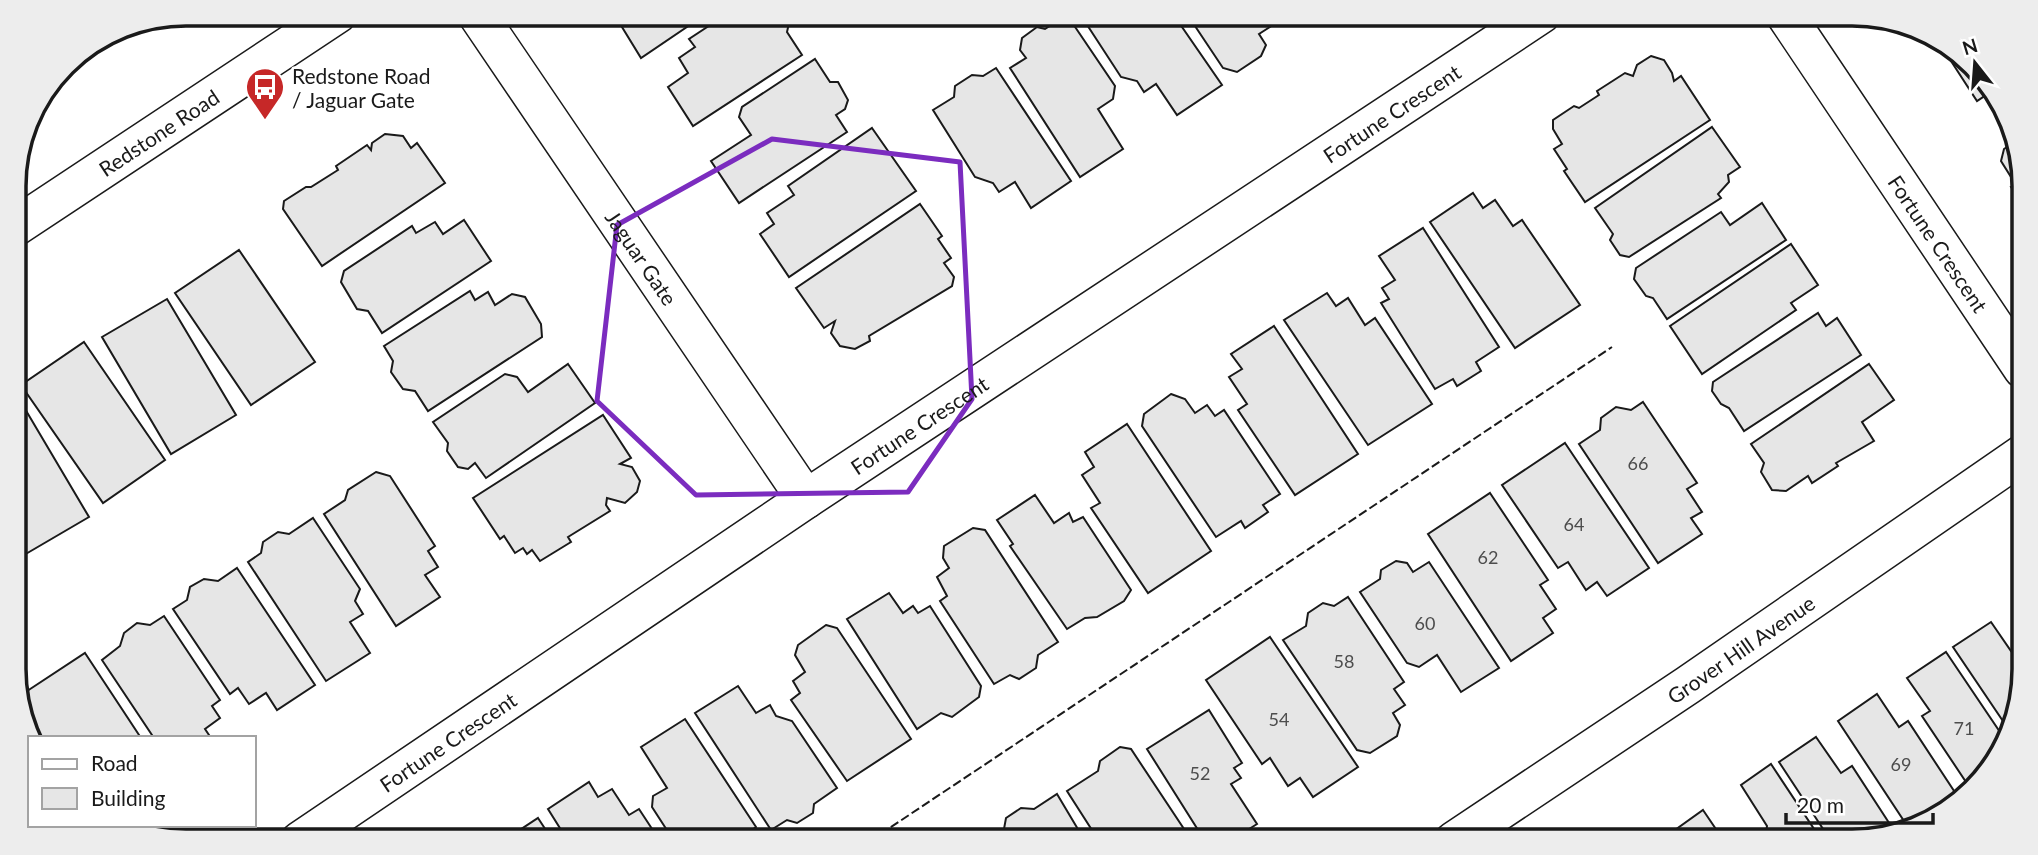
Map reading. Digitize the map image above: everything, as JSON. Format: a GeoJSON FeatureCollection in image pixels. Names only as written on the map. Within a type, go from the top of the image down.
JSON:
{"type":"FeatureCollection","features":[{"type":"Feature","properties":{"kind":"street","name":"Fortune Crescent"},"geometry":{"type":"LineString","coordinates":[[318,829],[806,499],[1523,26]]}},
{"type":"Feature","properties":{"kind":"street","name":"Fortune Crescent"},"geometry":{"type":"LineString","coordinates":[[1792,26],[2012,353]]}},
{"type":"Feature","properties":{"kind":"street","name":"Redstone Road"},"geometry":{"type":"LineString","coordinates":[[27,219],[317,27]]}},
{"type":"Feature","properties":{"kind":"street","name":"Jaguar Gate"},"geometry":{"type":"LineString","coordinates":[[486,27],[806,499]]}},
{"type":"Feature","properties":{"kind":"street","name":"Grover Hill Avenue"},"geometry":{"type":"LineString","coordinates":[[1473,828],[1688,685],[2012,462]]}},
{"type":"Feature","properties":{"kind":"highlighted area"},"geometry":{"type":"Polygon","coordinates":[[[772,139],[960,162],[972,399],[908,492],[696,495],[597,401],[617,225],[772,139]]]}},
{"type":"Feature","properties":{"kind":"building"},"geometry":{"type":"Polygon","coordinates":[[[1049,26],[1075,26],[1115,86],[1113,99],[1098,109],[1123,149],[1080,177],[1010,68],[1026,58],[1020,50],[1022,38],[1037,27],[1045,29],[1049,26]]]}},
{"type":"Feature","properties":{"kind":"building"},"geometry":{"type":"Polygon","coordinates":[[[1088,26],[1182,26],[1222,85],[1177,115],[1156,84],[1144,92],[1137,81],[1121,77],[1088,26]]]}},
{"type":"Feature","properties":{"kind":"building"},"geometry":{"type":"Polygon","coordinates":[[[1195,26],[1271,26],[1259,34],[1266,45],[1261,56],[1237,72],[1223,68],[1195,26]]]}},
{"type":"Feature","properties":{"kind":"building"},"geometry":{"type":"Polygon","coordinates":[[[622,27],[687,27],[641,58],[622,27]]]}},
{"type":"Feature","properties":{"kind":"building"},"geometry":{"type":"Polygon","coordinates":[[[708,27],[788,27],[787,32],[802,55],[693,126],[668,87],[688,73],[679,58],[695,47],[689,39],[708,27]]]}},
{"type":"Feature","properties":{"kind":"building"},"geometry":{"type":"Polygon","coordinates":[[[1651,56],[1664,60],[1674,81],[1681,76],[1710,120],[1585,202],[1564,171],[1567,169],[1554,149],[1562,144],[1553,129],[1553,120],[1574,106],[1579,108],[1599,95],[1597,91],[1625,73],[1633,76],[1637,65],[1651,56]]]}},
{"type":"Feature","properties":{"kind":"building"},"geometry":{"type":"Polygon","coordinates":[[[815,59],[830,82],[838,82],[848,100],[845,109],[836,115],[847,132],[739,203],[711,161],[751,135],[739,117],[742,107],[815,59]]]}},
{"type":"Feature","properties":{"kind":"building"},"geometry":{"type":"Polygon","coordinates":[[[996,68],[1071,181],[1031,208],[1015,182],[999,192],[993,183],[975,177],[933,110],[954,97],[955,86],[972,75],[983,76],[996,68]]]}},
{"type":"Feature","properties":{"kind":"building"},"geometry":{"type":"Polygon","coordinates":[[[1712,127],[1740,167],[1728,175],[1729,182],[1718,194],[1721,198],[1629,257],[1620,255],[1610,240],[1613,234],[1595,208],[1712,127]]]}},
{"type":"Feature","properties":{"kind":"building"},"geometry":{"type":"Polygon","coordinates":[[[872,128],[916,191],[789,277],[760,234],[774,224],[767,213],[794,195],[788,186],[872,128]]]}},
{"type":"Feature","properties":{"kind":"building"},"geometry":{"type":"Polygon","coordinates":[[[385,134],[403,136],[411,148],[417,143],[445,183],[322,266],[283,209],[284,201],[338,170],[336,166],[367,145],[371,150],[372,143],[385,134]]]}},
{"type":"Feature","properties":{"kind":"building"},"geometry":{"type":"Polygon","coordinates":[[[2006,147],[2011,177],[2001,161],[2006,147]]]}},
{"type":"Feature","properties":{"kind":"building"},"geometry":{"type":"Polygon","coordinates":[[[1473,193],[1483,208],[1495,200],[1513,226],[1522,220],[1580,305],[1515,348],[1430,222],[1473,193]]]}},
{"type":"Feature","properties":{"kind":"building"},"geometry":{"type":"Polygon","coordinates":[[[1762,203],[1786,240],[1667,319],[1653,298],[1646,296],[1634,279],[1636,268],[1721,212],[1730,225],[1762,203]]]}},
{"type":"Feature","properties":{"kind":"building"},"geometry":{"type":"Polygon","coordinates":[[[920,204],[942,236],[938,239],[951,258],[944,263],[954,277],[952,286],[869,336],[870,341],[855,349],[840,346],[831,333],[835,321],[824,328],[796,288],[920,204]]]}},
{"type":"Feature","properties":{"kind":"building"},"geometry":{"type":"Polygon","coordinates":[[[464,220],[491,261],[382,333],[368,311],[357,309],[341,282],[344,271],[412,226],[416,233],[435,222],[443,234],[464,220]]]}},
{"type":"Feature","properties":{"kind":"building"},"geometry":{"type":"Polygon","coordinates":[[[1423,228],[1499,347],[1476,362],[1481,371],[1457,386],[1453,379],[1435,389],[1381,303],[1389,299],[1382,288],[1395,280],[1379,256],[1423,228]]]}},
{"type":"Feature","properties":{"kind":"building"},"geometry":{"type":"Polygon","coordinates":[[[1791,244],[1818,285],[1791,303],[1796,310],[1702,374],[1670,326],[1791,244]]]}},
{"type":"Feature","properties":{"kind":"building"},"geometry":{"type":"Polygon","coordinates":[[[239,250],[315,362],[251,405],[175,293],[239,250]]]}},
{"type":"Feature","properties":{"kind":"building"},"geometry":{"type":"Polygon","coordinates":[[[470,291],[475,300],[488,292],[495,305],[512,294],[525,297],[541,324],[542,337],[428,411],[415,391],[403,389],[391,372],[393,361],[384,346],[470,291]]]}},
{"type":"Feature","properties":{"kind":"building"},"geometry":{"type":"Polygon","coordinates":[[[1327,293],[1336,306],[1348,298],[1365,325],[1375,318],[1432,404],[1368,445],[1284,320],[1327,293]]]}},
{"type":"Feature","properties":{"kind":"building"},"geometry":{"type":"Polygon","coordinates":[[[167,299],[236,415],[171,454],[102,337],[167,299]]]}},
{"type":"Feature","properties":{"kind":"building"},"geometry":{"type":"Polygon","coordinates":[[[1818,313],[1826,326],[1837,318],[1861,355],[1744,431],[1729,408],[1721,404],[1712,391],[1713,382],[1818,313]]]}},
{"type":"Feature","properties":{"kind":"building"},"geometry":{"type":"Polygon","coordinates":[[[1274,326],[1358,454],[1295,495],[1238,410],[1247,404],[1229,377],[1242,369],[1231,354],[1274,326]]]}},
{"type":"Feature","properties":{"kind":"building"},"geometry":{"type":"Polygon","coordinates":[[[84,342],[165,460],[103,503],[27,393],[27,381],[84,342]]]}},
{"type":"Feature","properties":{"kind":"building"},"geometry":{"type":"Polygon","coordinates":[[[568,364],[595,403],[486,478],[475,463],[468,469],[458,467],[447,451],[448,443],[433,422],[505,374],[517,377],[528,392],[568,364]]]}},
{"type":"Feature","properties":{"kind":"building"},"geometry":{"type":"Polygon","coordinates":[[[1869,364],[1894,400],[1862,422],[1874,441],[1836,463],[1838,466],[1812,483],[1808,476],[1786,491],[1772,490],[1761,472],[1764,463],[1751,444],[1869,364]]]}},
{"type":"Feature","properties":{"kind":"building"},"geometry":{"type":"Polygon","coordinates":[[[1171,394],[1185,399],[1195,413],[1207,405],[1215,416],[1224,410],[1280,494],[1263,505],[1268,512],[1245,528],[1241,521],[1216,537],[1142,426],[1144,414],[1171,394]]]}},
{"type":"Feature","properties":{"kind":"building"},"geometry":{"type":"Polygon","coordinates":[[[1643,402],[1697,483],[1687,489],[1702,512],[1691,518],[1702,534],[1658,563],[1579,444],[1600,430],[1601,418],[1616,407],[1631,410],[1643,402]]]}},
{"type":"Feature","properties":{"kind":"building"},"geometry":{"type":"Polygon","coordinates":[[[27,411],[89,517],[26,554],[27,411]]]}},
{"type":"Feature","properties":{"kind":"building"},"geometry":{"type":"Polygon","coordinates":[[[603,415],[631,458],[620,464],[632,467],[640,481],[637,492],[625,503],[607,498],[606,505],[610,511],[568,537],[571,542],[540,561],[532,550],[527,554],[523,548],[515,553],[504,536],[500,539],[473,498],[603,415]]]}},
{"type":"Feature","properties":{"kind":"building"},"geometry":{"type":"Polygon","coordinates":[[[1127,424],[1211,551],[1148,593],[1091,508],[1100,503],[1082,475],[1094,467],[1085,452],[1127,424]]]}},
{"type":"Feature","properties":{"kind":"building"},"geometry":{"type":"Polygon","coordinates":[[[1565,443],[1649,568],[1607,596],[1597,582],[1586,590],[1568,562],[1558,568],[1502,485],[1565,443]]]}},
{"type":"Feature","properties":{"kind":"building"},"geometry":{"type":"Polygon","coordinates":[[[376,472],[390,476],[435,546],[428,551],[438,567],[425,575],[440,597],[396,626],[324,514],[345,500],[348,490],[376,472]]]}},
{"type":"Feature","properties":{"kind":"building"},"geometry":{"type":"Polygon","coordinates":[[[1490,493],[1548,580],[1540,585],[1556,609],[1543,618],[1553,633],[1511,661],[1428,534],[1490,493]]]}},
{"type":"Feature","properties":{"kind":"building"},"geometry":{"type":"Polygon","coordinates":[[[1035,495],[1054,523],[1069,513],[1073,522],[1083,517],[1131,590],[1124,601],[1097,617],[1085,618],[1067,629],[1010,546],[1013,544],[997,520],[1035,495]]]}},
{"type":"Feature","properties":{"kind":"building"},"geometry":{"type":"Polygon","coordinates":[[[313,518],[360,589],[355,601],[363,614],[350,622],[370,653],[326,681],[248,562],[261,553],[263,542],[278,532],[289,534],[313,518]]]}},
{"type":"Feature","properties":{"kind":"building"},"geometry":{"type":"Polygon","coordinates":[[[973,528],[985,530],[1058,642],[1038,655],[1036,668],[1019,679],[1010,675],[994,684],[940,601],[947,596],[937,577],[949,568],[943,558],[944,546],[973,528]]]}},
{"type":"Feature","properties":{"kind":"building"},"geometry":{"type":"Polygon","coordinates":[[[1396,561],[1407,563],[1413,572],[1429,562],[1499,668],[1461,692],[1437,655],[1419,667],[1407,663],[1360,592],[1380,579],[1381,570],[1396,561]]]}},
{"type":"Feature","properties":{"kind":"building"},"geometry":{"type":"Polygon","coordinates":[[[237,568],[315,685],[277,710],[266,693],[249,704],[238,688],[230,694],[173,609],[187,600],[190,587],[204,579],[218,581],[237,568]]]}},
{"type":"Feature","properties":{"kind":"building"},"geometry":{"type":"Polygon","coordinates":[[[889,593],[903,613],[913,606],[918,613],[930,606],[981,686],[979,697],[952,717],[941,713],[917,729],[847,619],[889,593]]]}},
{"type":"Feature","properties":{"kind":"building"},"geometry":{"type":"Polygon","coordinates":[[[1348,597],[1404,682],[1394,689],[1405,705],[1393,713],[1400,725],[1397,736],[1370,753],[1357,750],[1283,640],[1306,626],[1308,613],[1323,603],[1334,606],[1348,597]]]}},
{"type":"Feature","properties":{"kind":"building"},"geometry":{"type":"Polygon","coordinates":[[[164,616],[220,700],[212,706],[220,718],[205,729],[210,736],[153,736],[102,660],[120,646],[124,633],[137,623],[150,625],[164,616]]]}},
{"type":"Feature","properties":{"kind":"building"},"geometry":{"type":"Polygon","coordinates":[[[1991,622],[2012,650],[2009,700],[2003,721],[1953,647],[1991,622]]]}},
{"type":"Feature","properties":{"kind":"building"},"geometry":{"type":"Polygon","coordinates":[[[826,625],[837,628],[911,739],[847,781],[791,700],[800,693],[793,681],[805,672],[795,655],[798,645],[826,625]]]}},
{"type":"Feature","properties":{"kind":"building"},"geometry":{"type":"Polygon","coordinates":[[[1270,637],[1358,767],[1313,797],[1300,778],[1288,786],[1270,758],[1262,764],[1206,680],[1270,637]]]}},
{"type":"Feature","properties":{"kind":"building"},"geometry":{"type":"Polygon","coordinates":[[[1946,652],[1999,731],[1979,766],[1966,781],[1922,716],[1930,711],[1907,678],[1946,652]]]}},
{"type":"Feature","properties":{"kind":"building"},"geometry":{"type":"Polygon","coordinates":[[[85,653],[140,736],[41,736],[28,690],[85,653]]]}},
{"type":"Feature","properties":{"kind":"building"},"geometry":{"type":"Polygon","coordinates":[[[738,686],[756,713],[770,705],[776,716],[792,721],[837,788],[814,804],[813,813],[797,823],[787,820],[770,829],[695,713],[738,686]]]}},
{"type":"Feature","properties":{"kind":"building"},"geometry":{"type":"Polygon","coordinates":[[[1877,694],[1899,727],[1908,721],[1954,791],[1932,807],[1903,820],[1838,721],[1877,694]]]}},
{"type":"Feature","properties":{"kind":"building"},"geometry":{"type":"Polygon","coordinates":[[[1209,710],[1242,763],[1234,768],[1241,778],[1231,784],[1257,824],[1250,828],[1197,828],[1147,749],[1209,710]]]}},
{"type":"Feature","properties":{"kind":"building"},"geometry":{"type":"Polygon","coordinates":[[[685,719],[756,827],[666,829],[652,807],[653,796],[667,788],[641,747],[685,719]]]}},
{"type":"Feature","properties":{"kind":"building"},"geometry":{"type":"Polygon","coordinates":[[[1816,737],[1841,773],[1852,766],[1890,824],[1862,828],[1822,828],[1779,762],[1816,737]]]}},
{"type":"Feature","properties":{"kind":"building"},"geometry":{"type":"Polygon","coordinates":[[[1120,747],[1131,749],[1184,828],[1091,828],[1067,791],[1098,771],[1100,761],[1120,747]]]}},
{"type":"Feature","properties":{"kind":"building"},"geometry":{"type":"Polygon","coordinates":[[[1771,764],[1813,828],[1767,828],[1741,785],[1771,764]]]}},
{"type":"Feature","properties":{"kind":"building"},"geometry":{"type":"Polygon","coordinates":[[[589,782],[598,797],[612,789],[629,815],[639,809],[652,829],[560,829],[548,809],[589,782]]]}},
{"type":"Feature","properties":{"kind":"building"},"geometry":{"type":"Polygon","coordinates":[[[1057,794],[1078,828],[1004,829],[1006,818],[1021,808],[1034,809],[1057,794]]]}},
{"type":"Feature","properties":{"kind":"building"},"geometry":{"type":"Polygon","coordinates":[[[1703,810],[1715,828],[1678,828],[1703,810]]]}},
{"type":"Feature","properties":{"kind":"building"},"geometry":{"type":"Polygon","coordinates":[[[538,818],[545,829],[522,829],[538,818]]]}},
{"type":"Feature","properties":{"kind":"fence"},"geometry":{"type":"LineString","coordinates":[[889,829],[1612,347]]}},
{"type":"Feature","properties":{"kind":"place","name":"Redstone Road / Jaguar Gate"},"geometry":{"type":"Point","coordinates":[265,121]}}]}
